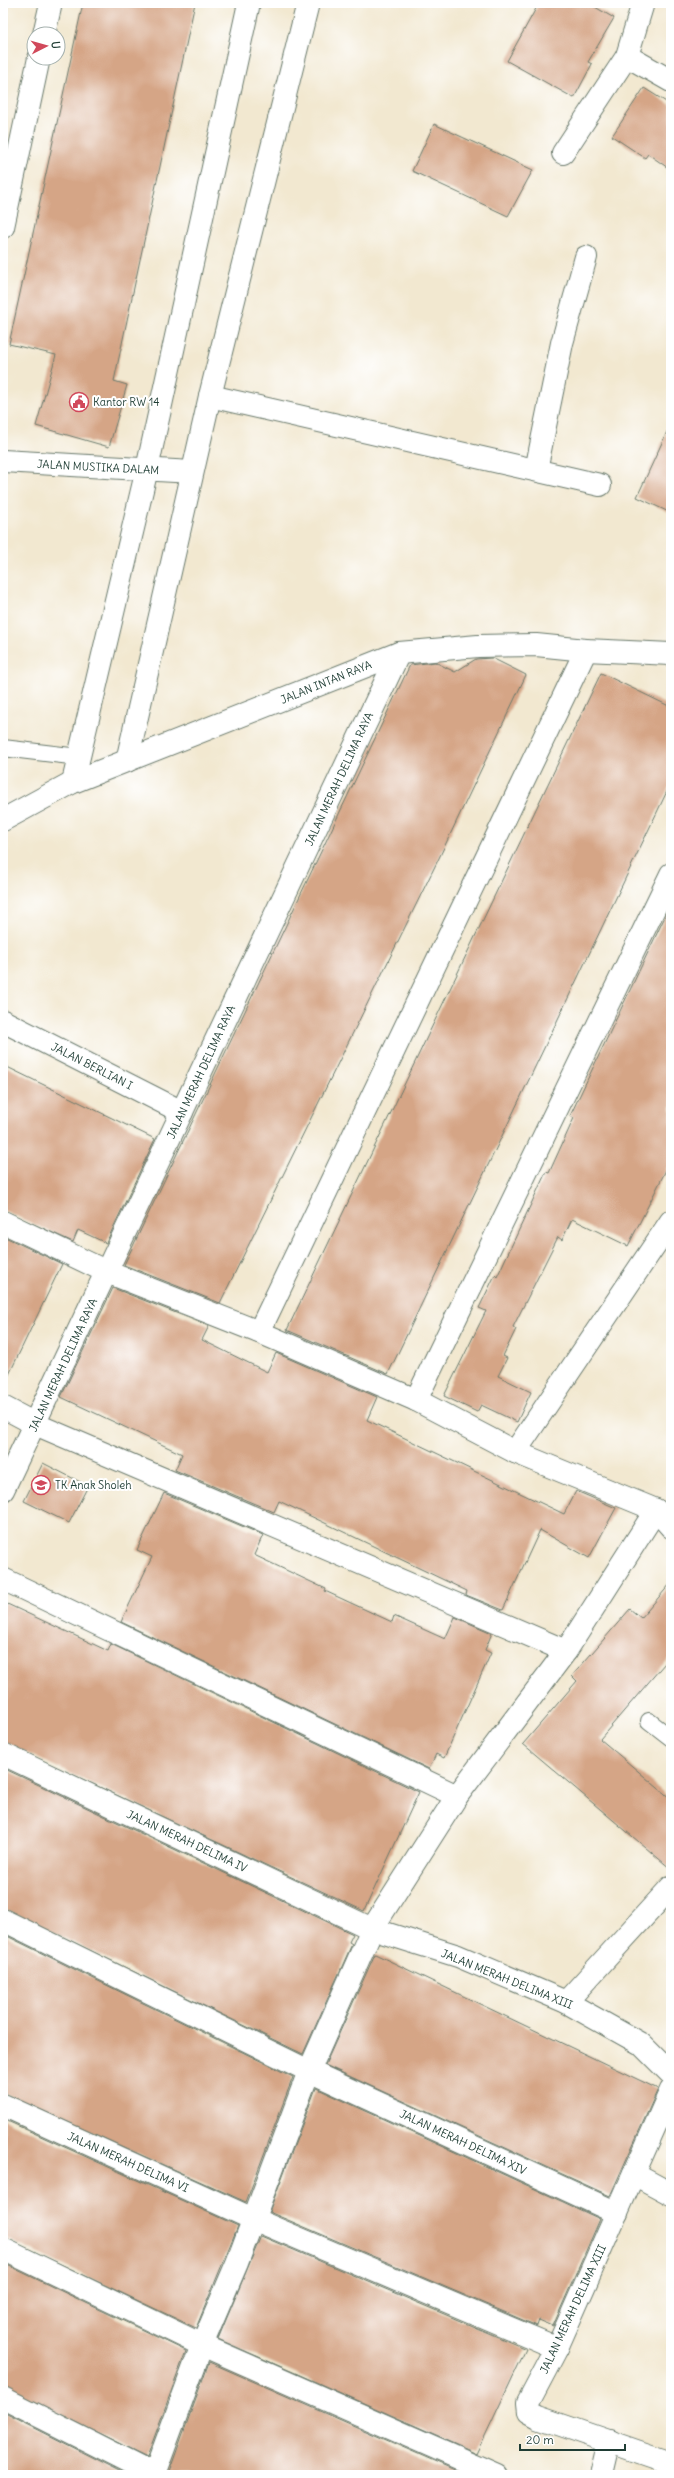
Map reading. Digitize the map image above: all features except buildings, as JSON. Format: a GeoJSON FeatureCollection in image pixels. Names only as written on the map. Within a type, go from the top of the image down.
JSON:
{"type":"FeatureCollection","features":[{"type":"Feature","properties":{"kind":"street"},"geometry":{"type":"LineString","coordinates":[[46,26],[51,3]]}},
{"type":"Feature","properties":{"kind":"street"},"geometry":{"type":"LineString","coordinates":[[73,782],[147,469],[250,3]]}},
{"type":"Feature","properties":{"kind":"street"},"geometry":{"type":"LineString","coordinates":[[127,761],[210,396],[308,3]]}},
{"type":"Feature","properties":{"kind":"street"},"geometry":{"type":"LineString","coordinates":[[563,153],[627,56],[643,3]]}},
{"type":"Feature","properties":{"kind":"street"},"geometry":{"type":"LineString","coordinates":[[627,56],[671,81]]}},
{"type":"Feature","properties":{"kind":"street"},"geometry":{"type":"LineString","coordinates":[[3,227],[37,66]]}},
{"type":"Feature","properties":{"kind":"street"},"geometry":{"type":"LineString","coordinates":[[536,470],[562,344],[586,257]]}},
{"type":"Feature","properties":{"kind":"street"},"geometry":{"type":"LineString","coordinates":[[210,396],[600,485]]}},
{"type":"Feature","properties":{"kind":"street","name":"JALAN MUSTIKA DALAM"},"geometry":{"type":"LineString","coordinates":[[3,461],[192,472]]}},
{"type":"Feature","properties":{"kind":"street","name":"JALAN INTAN RAYA"},"geometry":{"type":"LineString","coordinates":[[3,820],[73,782],[399,653],[478,646],[536,645],[586,650],[671,654]]}},
{"type":"Feature","properties":{"kind":"street"},"geometry":{"type":"LineString","coordinates":[[259,1332],[586,650]]}},
{"type":"Feature","properties":{"kind":"street","name":"JALAN MERAH DELIMA RAYA"},"geometry":{"type":"LineString","coordinates":[[3,1490],[399,653]]}},
{"type":"Feature","properties":{"kind":"street"},"geometry":{"type":"LineString","coordinates":[[416,1400],[671,874]]}},
{"type":"Feature","properties":{"kind":"street","name":"JALAN BERLIAN I"},"geometry":{"type":"LineString","coordinates":[[3,1021],[182,1112]]}},
{"type":"Feature","properties":{"kind":"street"},"geometry":{"type":"LineString","coordinates":[[515,1452],[671,1221]]}},
{"type":"Feature","properties":{"kind":"street"},"geometry":{"type":"LineString","coordinates":[[3,1222],[107,1272],[259,1332],[416,1400],[515,1452],[656,1510],[671,1527]]}},
{"type":"Feature","properties":{"kind":"street"},"geometry":{"type":"LineString","coordinates":[[3,1407],[35,1424],[566,1651]]}},
{"type":"Feature","properties":{"kind":"street"},"geometry":{"type":"LineString","coordinates":[[3,2398],[155,2475],[202,2345],[253,2219],[309,2071],[372,1929],[457,1796],[566,1651],[656,1510]]}},
{"type":"Feature","properties":{"kind":"street"},"geometry":{"type":"LineString","coordinates":[[3,1579],[457,1796]]}},
{"type":"Feature","properties":{"kind":"street","name":"JALAN MERAH DELIMA IV"},"geometry":{"type":"LineString","coordinates":[[3,1754],[372,1929]]}},
{"type":"Feature","properties":{"kind":"street"},"geometry":{"type":"LineString","coordinates":[[566,2002],[671,1887]]}},
{"type":"Feature","properties":{"kind":"street","name":"JALAN MERAH DELIMA XIV"},"geometry":{"type":"LineString","coordinates":[[3,1920],[309,2071],[617,2213]]}},
{"type":"Feature","properties":{"kind":"street","name":"JALAN MERAH DELIMA XIII"},"geometry":{"type":"LineString","coordinates":[[372,1929],[458,1956],[566,2002],[641,2044],[671,2074]]}},
{"type":"Feature","properties":{"kind":"street","name":"JALAN MERAH DELIMA XIII"},"geometry":{"type":"LineString","coordinates":[[671,2090],[557,2348],[528,2403],[530,2412],[538,2418],[671,2463]]}},
{"type":"Feature","properties":{"kind":"street","name":"JALAN MERAH DELIMA VI"},"geometry":{"type":"LineString","coordinates":[[3,2105],[253,2219],[557,2348]]}},
{"type":"Feature","properties":{"kind":"street"},"geometry":{"type":"LineString","coordinates":[[634,2174],[671,2194]]}},
{"type":"Feature","properties":{"kind":"street"},"geometry":{"type":"LineString","coordinates":[[3,2249],[202,2345],[497,2475]]}},
{"type":"Feature","properties":{"kind":"street"},"geometry":{"type":"LineString","coordinates":[[601,2475],[609,2441]]}},
{"type":"Feature","properties":{"kind":"lane"},"geometry":{"type":"LineString","coordinates":[[3,748],[79,757]]}},
{"type":"Feature","properties":{"kind":"lane"},"geometry":{"type":"LineString","coordinates":[[649,1721],[671,1738]]}},
{"type":"Feature","properties":{"kind":"place","name":"Kantor RW 14"},"geometry":{"type":"Point","coordinates":[79,402]}},
{"type":"Feature","properties":{"kind":"place","name":"TK Anak Sholeh"},"geometry":{"type":"Point","coordinates":[41,1485]}}]}
